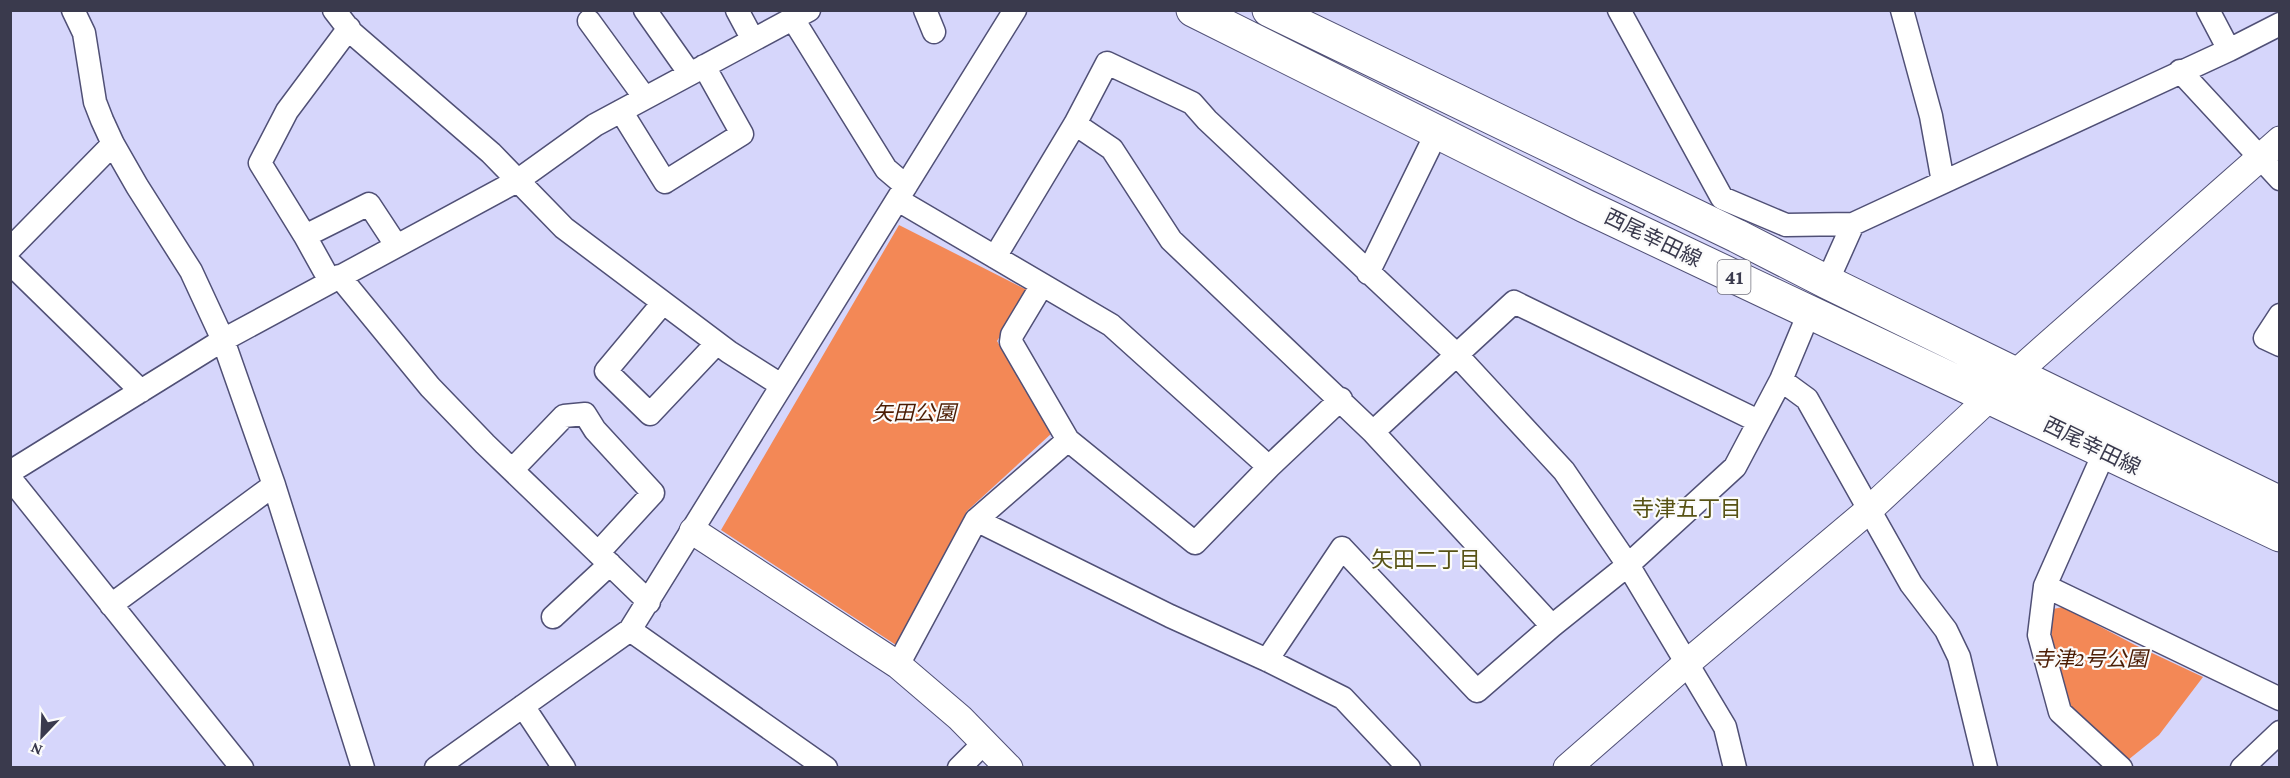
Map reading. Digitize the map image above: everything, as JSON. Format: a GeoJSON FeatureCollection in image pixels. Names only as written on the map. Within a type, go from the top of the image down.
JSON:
{"type":"FeatureCollection","features":[{"type":"Feature","properties":{"kind":"main road","name":"西尾幸田線"},"geometry":{"type":"LineString","coordinates":[[1193,10],[1585,206],[2280,535]]}},
{"type":"Feature","properties":{"kind":"main road","name":"西尾幸田線"},"geometry":{"type":"LineString","coordinates":[[1269,10],[1737,236],[2280,503]]}},
{"type":"Feature","properties":{"kind":"street"},"geometry":{"type":"LineString","coordinates":[[73,10],[84,33],[95,102],[112,144],[191,271],[223,340],[274,485],[363,768]]}},
{"type":"Feature","properties":{"kind":"street"},"geometry":{"type":"LineString","coordinates":[[334,10],[350,28],[491,153],[564,228],[662,304],[781,385]]}},
{"type":"Feature","properties":{"kind":"street"},"geometry":{"type":"LineString","coordinates":[[621,111],[665,182],[742,134],[697,70],[645,10]]}},
{"type":"Feature","properties":{"kind":"street"},"geometry":{"type":"LineString","coordinates":[[736,10],[753,40]]}},
{"type":"Feature","properties":{"kind":"street"},"geometry":{"type":"LineString","coordinates":[[925,10],[934,32]]}},
{"type":"Feature","properties":{"kind":"street"},"geometry":{"type":"LineString","coordinates":[[436,768],[630,630],[1015,10]]}},
{"type":"Feature","properties":{"kind":"street"},"geometry":{"type":"LineString","coordinates":[[1619,10],[1722,198],[1786,225],[1853,224],[2229,50],[2280,24]]}},
{"type":"Feature","properties":{"kind":"street"},"geometry":{"type":"LineString","coordinates":[[1902,10],[1931,116],[1942,182]]}},
{"type":"Feature","properties":{"kind":"street"},"geometry":{"type":"LineString","coordinates":[[2208,10],[2229,50]]}},
{"type":"Feature","properties":{"kind":"street"},"geometry":{"type":"LineString","coordinates":[[10,472],[223,340],[517,181],[595,125],[801,15],[886,169],[902,193],[995,257],[1111,325],[1269,467]]}},
{"type":"Feature","properties":{"kind":"street"},"geometry":{"type":"LineString","coordinates":[[589,21],[645,98]]}},
{"type":"Feature","properties":{"kind":"street"},"geometry":{"type":"LineString","coordinates":[[350,28],[287,111],[260,163],[334,278],[430,387],[649,602]]}},
{"type":"Feature","properties":{"kind":"street"},"geometry":{"type":"LineString","coordinates":[[995,257],[1075,124],[1107,63],[1192,103],[1207,120],[1456,354],[1564,471],[1628,565],[1725,727],[1735,768]]}},
{"type":"Feature","properties":{"kind":"street"},"geometry":{"type":"LineString","coordinates":[[2180,71],[2280,179]]}},
{"type":"Feature","properties":{"kind":"street"},"geometry":{"type":"LineString","coordinates":[[1075,124],[1112,150],[1171,240],[1341,399],[1552,626]]}},
{"type":"Feature","properties":{"kind":"street"},"geometry":{"type":"LineString","coordinates":[[1368,273],[1437,132]]}},
{"type":"Feature","properties":{"kind":"street"},"geometry":{"type":"LineString","coordinates":[[1567,768],[1870,509],[2016,373],[2280,140]]}},
{"type":"Feature","properties":{"kind":"street"},"geometry":{"type":"LineString","coordinates":[[10,249],[112,144]]}},
{"type":"Feature","properties":{"kind":"street"},"geometry":{"type":"LineString","coordinates":[[305,236],[369,204],[396,245]]}},
{"type":"Feature","properties":{"kind":"street"},"geometry":{"type":"LineString","coordinates":[[1827,282],[1853,224]]}},
{"type":"Feature","properties":{"kind":"street"},"geometry":{"type":"LineString","coordinates":[[10,263],[141,391]]}},
{"type":"Feature","properties":{"kind":"street"},"geometry":{"type":"LineString","coordinates":[[1042,285],[1012,334],[1011,342],[1068,440],[1195,543],[1269,467],[1341,399]]}},
{"type":"Feature","properties":{"kind":"street"},"geometry":{"type":"LineString","coordinates":[[1373,432],[1514,302],[1758,421]]}},
{"type":"Feature","properties":{"kind":"street"},"geometry":{"type":"LineString","coordinates":[[662,304],[606,371],[650,414],[717,343]]}},
{"type":"Feature","properties":{"kind":"street"},"geometry":{"type":"LineString","coordinates":[[1267,660],[1342,548],[1477,692],[1552,626],[1628,565],[1735,467],[1781,380],[1809,313]]}},
{"type":"Feature","properties":{"kind":"street"},"geometry":{"type":"LineString","coordinates":[[2280,315],[2265,338],[2280,345]]}},
{"type":"Feature","properties":{"kind":"street"},"geometry":{"type":"LineString","coordinates":[[1781,380],[1807,399],[1911,584],[1946,630],[1955,648],[1986,768]]}},
{"type":"Feature","properties":{"kind":"street"},"geometry":{"type":"LineString","coordinates":[[512,470],[564,416],[585,414],[595,430],[653,493],[604,558],[553,617]]}},
{"type":"Feature","properties":{"kind":"street"},"geometry":{"type":"LineString","coordinates":[[898,665],[976,519],[1068,440]]}},
{"type":"Feature","properties":{"kind":"street"},"geometry":{"type":"LineString","coordinates":[[2104,453],[2044,586],[2039,635],[2060,712],[2121,768]]}},
{"type":"Feature","properties":{"kind":"street"},"geometry":{"type":"LineString","coordinates":[[10,478],[242,768]]}},
{"type":"Feature","properties":{"kind":"street"},"geometry":{"type":"LineString","coordinates":[[111,605],[274,485]]}},
{"type":"Feature","properties":{"kind":"street"},"geometry":{"type":"LineString","coordinates":[[976,519],[1170,616],[1343,698],[1409,768]]}},
{"type":"Feature","properties":{"kind":"street"},"geometry":{"type":"LineString","coordinates":[[693,531],[898,665],[985,742],[1009,768]]}},
{"type":"Feature","properties":{"kind":"street"},"geometry":{"type":"LineString","coordinates":[[2044,586],[2280,699]]}},
{"type":"Feature","properties":{"kind":"street"},"geometry":{"type":"LineString","coordinates":[[630,630],[821,766]]}},
{"type":"Feature","properties":{"kind":"street"},"geometry":{"type":"LineString","coordinates":[[524,706],[564,768]]}},
{"type":"Feature","properties":{"kind":"street"},"geometry":{"type":"LineString","coordinates":[[2244,767],[2280,732]]}},
{"type":"Feature","properties":{"kind":"street"},"geometry":{"type":"LineString","coordinates":[[959,768],[985,742]]}},
{"type":"Feature","properties":{"kind":"green space","name":"矢田公園"},"geometry":{"type":"Polygon","coordinates":[[[899,225],[1029,291],[997,341],[1052,433],[967,511],[896,645],[721,530],[899,225]]]}},
{"type":"Feature","properties":{"kind":"green space","name":"寺津2号公園"},"geometry":{"type":"Polygon","coordinates":[[[2063,607],[2203,677],[2159,735],[2128,760],[2068,707],[2051,640],[2053,609],[2063,607]]]}},
{"type":"Feature","properties":{"kind":"district","name":"寺津五丁目"},"geometry":{"type":"Point","coordinates":[1687,508]}},
{"type":"Feature","properties":{"kind":"district","name":"矢田二丁目"},"geometry":{"type":"Point","coordinates":[1426,559]}}]}
